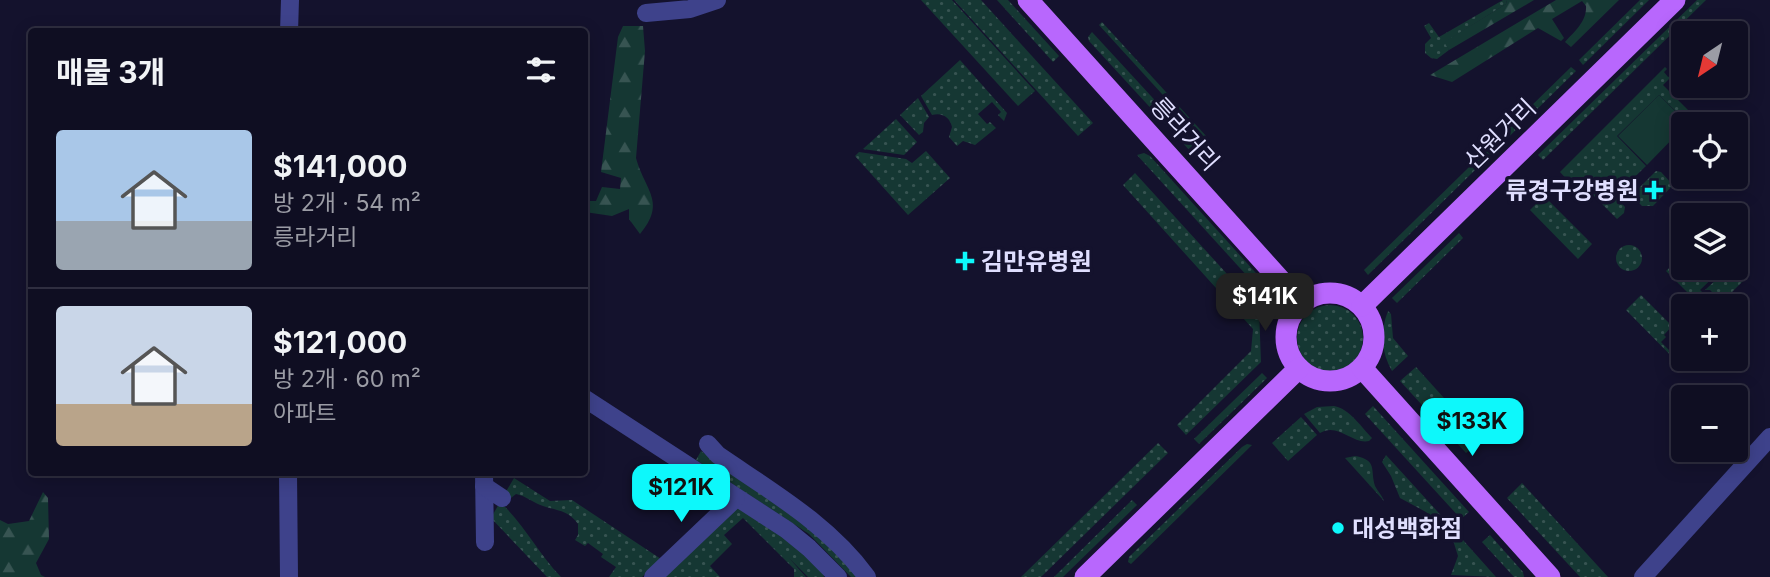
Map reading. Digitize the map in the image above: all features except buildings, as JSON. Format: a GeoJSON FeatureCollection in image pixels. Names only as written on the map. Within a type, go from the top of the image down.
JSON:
{"type":"FeatureCollection","features":[{"type":"Feature","properties":{"kind":"main road","name":"릉라거리"},"geometry":{"type":"LineString","coordinates":[[1028,0],[1302,303]]}},
{"type":"Feature","properties":{"kind":"main road","name":"산원거리"},"geometry":{"type":"LineString","coordinates":[[1362,306],[1675,0]]}},
{"type":"Feature","properties":{"kind":"main road"},"geometry":{"type":"LineString","coordinates":[[1335,293],[1349,297],[1362,306],[1374,329],[1374,343],[1370,357],[1362,368],[1352,376],[1327,381],[1315,379],[1299,368],[1287,349],[1286,334],[1289,320],[1302,303],[1321,294],[1335,293]]}},
{"type":"Feature","properties":{"kind":"main road"},"geometry":{"type":"LineString","coordinates":[[1085,577],[1299,368]]}},
{"type":"Feature","properties":{"kind":"main road"},"geometry":{"type":"LineString","coordinates":[[1362,368],[1544,575]]}},
{"type":"Feature","properties":{"kind":"street"},"geometry":{"type":"LineString","coordinates":[[289,28],[290,0]]}},
{"type":"Feature","properties":{"kind":"street"},"geometry":{"type":"LineString","coordinates":[[646,13],[690,9],[717,0]]}},
{"type":"Feature","properties":{"kind":"street"},"geometry":{"type":"LineString","coordinates":[[588,401],[629,433],[787,530],[838,577]]}},
{"type":"Feature","properties":{"kind":"street"},"geometry":{"type":"LineString","coordinates":[[1643,577],[1770,437]]}},
{"type":"Feature","properties":{"kind":"street"},"geometry":{"type":"LineString","coordinates":[[708,444],[718,455],[816,522],[857,563],[867,577]]}},
{"type":"Feature","properties":{"kind":"street"},"geometry":{"type":"LineString","coordinates":[[288,476],[289,577]]}},
{"type":"Feature","properties":{"kind":"street"},"geometry":{"type":"LineString","coordinates":[[484,479],[502,498]]}},
{"type":"Feature","properties":{"kind":"street"},"geometry":{"type":"LineString","coordinates":[[484,479],[485,542]]}},
{"type":"Feature","properties":{"kind":"street"},"geometry":{"type":"LineString","coordinates":[[653,577],[736,498]]}},
{"type":"Feature","properties":{"kind":"green space"},"geometry":{"type":"Polygon","coordinates":[[[921,0],[952,0],[1035,91],[1018,106],[921,0]]]}},
{"type":"Feature","properties":{"kind":"green space"},"geometry":{"type":"Polygon","coordinates":[[[954,0],[981,0],[1093,123],[1078,136],[954,0]]]}},
{"type":"Feature","properties":{"kind":"green space"},"geometry":{"type":"Polygon","coordinates":[[[997,0],[1008,0],[1059,56],[1053,62],[997,0]]]}},
{"type":"Feature","properties":{"kind":"green space"},"geometry":{"type":"Polygon","coordinates":[[[1507,0],[1506,4],[1445,42],[1449,50],[1437,59],[1425,53],[1425,44],[1431,38],[1424,26],[1429,23],[1439,37],[1507,0]]]}},
{"type":"Feature","properties":{"kind":"green space"},"geometry":{"type":"Polygon","coordinates":[[[1507,0],[1534,0],[1449,50],[1444,42],[1506,4],[1507,0]]]}},
{"type":"Feature","properties":{"kind":"green space"},"geometry":{"type":"Polygon","coordinates":[[[1556,0],[1619,0],[1571,47],[1565,42],[1580,26],[1585,16],[1586,6],[1582,1],[1552,19],[1564,38],[1561,41],[1538,28],[1452,82],[1430,75],[1556,0]]]}},
{"type":"Feature","properties":{"kind":"green space"},"geometry":{"type":"Polygon","coordinates":[[[1640,0],[1649,0],[1583,65],[1579,60],[1640,0]]]}},
{"type":"Feature","properties":{"kind":"green space"},"geometry":{"type":"Polygon","coordinates":[[[1697,0],[1706,0],[1685,21],[1675,21],[1697,0]]]}},
{"type":"Feature","properties":{"kind":"green space"},"geometry":{"type":"Polygon","coordinates":[[[1102,22],[1207,137],[1204,140],[1099,25],[1102,22]]]}},
{"type":"Feature","properties":{"kind":"green space"},"geometry":{"type":"Polygon","coordinates":[[[1671,25],[1671,34],[1543,160],[1538,155],[1671,25]]]}},
{"type":"Feature","properties":{"kind":"green space"},"geometry":{"type":"Polygon","coordinates":[[[623,26],[643,26],[645,51],[636,158],[652,196],[653,205],[648,223],[640,234],[629,219],[629,209],[612,216],[588,212],[588,201],[596,201],[602,187],[620,189],[621,178],[601,172],[618,37],[623,26]]]}},
{"type":"Feature","properties":{"kind":"green space"},"geometry":{"type":"Polygon","coordinates":[[[1092,32],[1198,147],[1191,152],[1089,41],[1088,37],[1092,32]]]}},
{"type":"Feature","properties":{"kind":"green space"},"geometry":{"type":"Polygon","coordinates":[[[960,60],[1007,113],[1004,121],[998,115],[1001,112],[992,102],[978,114],[987,124],[990,122],[996,128],[975,145],[963,141],[957,146],[949,137],[952,127],[949,120],[942,115],[932,115],[921,96],[960,60]]]}},
{"type":"Feature","properties":{"kind":"green space"},"geometry":{"type":"Polygon","coordinates":[[[1571,67],[1576,71],[1368,275],[1364,270],[1571,67]]]}},
{"type":"Feature","properties":{"kind":"green space"},"geometry":{"type":"Polygon","coordinates":[[[1665,67],[1667,69],[1664,72],[1671,77],[1663,85],[1671,93],[1671,98],[1676,98],[1690,112],[1677,112],[1659,95],[1617,136],[1646,166],[1615,196],[1625,207],[1624,213],[1617,219],[1578,180],[1572,185],[1560,172],[1665,67]]]}},
{"type":"Feature","properties":{"kind":"green space"},"geometry":{"type":"Polygon","coordinates":[[[1659,95],[1676,112],[1671,112],[1671,140],[1647,165],[1618,136],[1659,95]]]}},
{"type":"Feature","properties":{"kind":"green space"},"geometry":{"type":"Polygon","coordinates":[[[918,98],[929,117],[919,135],[900,115],[918,98]]]}},
{"type":"Feature","properties":{"kind":"green space"},"geometry":{"type":"Polygon","coordinates":[[[896,119],[917,142],[904,155],[863,149],[896,119]]]}},
{"type":"Feature","properties":{"kind":"green space"},"geometry":{"type":"Polygon","coordinates":[[[926,151],[950,178],[908,215],[855,156],[859,152],[906,159],[912,163],[926,151]]]}},
{"type":"Feature","properties":{"kind":"green space"},"geometry":{"type":"Polygon","coordinates":[[[1144,153],[1150,156],[1265,283],[1259,289],[1137,155],[1144,153]]]}},
{"type":"Feature","properties":{"kind":"green space"},"geometry":{"type":"Polygon","coordinates":[[[1656,171],[1661,172],[1671,183],[1671,187],[1653,206],[1642,206],[1635,199],[1634,193],[1656,171]]]}},
{"type":"Feature","properties":{"kind":"green space"},"geometry":{"type":"Polygon","coordinates":[[[1135,173],[1259,309],[1261,362],[1186,435],[1177,425],[1251,351],[1253,329],[1123,185],[1135,173]]]}},
{"type":"Feature","properties":{"kind":"green space"},"geometry":{"type":"Polygon","coordinates":[[[1544,196],[1592,244],[1578,259],[1530,210],[1544,196]]]}},
{"type":"Feature","properties":{"kind":"green space"},"geometry":{"type":"Polygon","coordinates":[[[1459,233],[1463,238],[1397,303],[1392,298],[1459,233]]]}},
{"type":"Feature","properties":{"kind":"green space"},"geometry":{"type":"Polygon","coordinates":[[[1629,245],[1638,249],[1642,258],[1638,267],[1629,271],[1620,267],[1616,258],[1620,249],[1629,245]]]}},
{"type":"Feature","properties":{"kind":"green space"},"geometry":{"type":"Polygon","coordinates":[[[1675,280],[1710,280],[1700,290],[1704,294],[1689,294],[1675,280]]]}},
{"type":"Feature","properties":{"kind":"green space"},"geometry":{"type":"Polygon","coordinates":[[[1716,280],[1744,280],[1730,294],[1714,294],[1705,290],[1716,280]]]}},
{"type":"Feature","properties":{"kind":"green space"},"geometry":{"type":"Polygon","coordinates":[[[1641,295],[1671,325],[1661,342],[1671,352],[1671,356],[1626,310],[1641,295]]]}},
{"type":"Feature","properties":{"kind":"green space"},"geometry":{"type":"Polygon","coordinates":[[[1323,305],[1337,305],[1349,310],[1358,319],[1363,338],[1361,351],[1354,362],[1337,371],[1323,371],[1311,366],[1302,357],[1297,345],[1297,331],[1302,319],[1311,310],[1323,305]]]}},
{"type":"Feature","properties":{"kind":"green space"},"geometry":{"type":"Polygon","coordinates":[[[1388,311],[1391,314],[1393,338],[1408,356],[1392,371],[1383,341],[1388,311]]]}},
{"type":"Feature","properties":{"kind":"green space"},"geometry":{"type":"Polygon","coordinates":[[[1416,367],[1482,440],[1466,453],[1400,381],[1416,367]]]}},
{"type":"Feature","properties":{"kind":"green space"},"geometry":{"type":"Polygon","coordinates":[[[1262,373],[1267,378],[1199,444],[1194,439],[1262,373]]]}},
{"type":"Feature","properties":{"kind":"green space"},"geometry":{"type":"Polygon","coordinates":[[[1334,406],[1350,415],[1372,438],[1369,441],[1357,440],[1333,430],[1320,433],[1304,414],[1317,407],[1334,406]]]}},
{"type":"Feature","properties":{"kind":"green space"},"geometry":{"type":"Polygon","coordinates":[[[1373,406],[1469,512],[1461,519],[1365,414],[1373,406]]]}},
{"type":"Feature","properties":{"kind":"green space"},"geometry":{"type":"Polygon","coordinates":[[[1301,417],[1317,435],[1288,461],[1272,443],[1301,417]]]}},
{"type":"Feature","properties":{"kind":"green space"},"geometry":{"type":"Polygon","coordinates":[[[1158,443],[1168,453],[1041,577],[1021,577],[1158,443]]]}},
{"type":"Feature","properties":{"kind":"green space"},"geometry":{"type":"Polygon","coordinates":[[[1247,444],[1252,445],[1131,564],[1128,562],[1129,557],[1247,444]]]}},
{"type":"Feature","properties":{"kind":"green space"},"geometry":{"type":"Polygon","coordinates":[[[701,451],[818,529],[861,577],[851,577],[809,534],[696,460],[701,451]]]}},
{"type":"Feature","properties":{"kind":"green space"},"geometry":{"type":"Polygon","coordinates":[[[1386,455],[1447,522],[1439,523],[1426,512],[1400,498],[1382,462],[1386,455]]]}},
{"type":"Feature","properties":{"kind":"green space"},"geometry":{"type":"Polygon","coordinates":[[[1355,456],[1367,460],[1372,466],[1375,486],[1384,501],[1345,458],[1355,456]]]}},
{"type":"Feature","properties":{"kind":"green space"},"geometry":{"type":"Polygon","coordinates":[[[514,478],[550,501],[572,500],[661,559],[642,577],[609,577],[616,567],[601,557],[603,554],[588,543],[585,546],[575,540],[578,524],[570,516],[520,495],[516,494],[511,498],[504,495],[514,478]]]}},
{"type":"Feature","properties":{"kind":"green space"},"geometry":{"type":"Polygon","coordinates":[[[1522,483],[1608,577],[1580,577],[1507,498],[1522,483]]]}},
{"type":"Feature","properties":{"kind":"green space"},"geometry":{"type":"Polygon","coordinates":[[[43,492],[48,498],[49,539],[36,563],[41,575],[45,577],[0,577],[0,520],[8,524],[29,521],[43,492]]]}},
{"type":"Feature","properties":{"kind":"green space"},"geometry":{"type":"Polygon","coordinates":[[[1132,500],[1137,505],[1063,577],[1054,577],[1132,500]]]}},
{"type":"Feature","properties":{"kind":"green space"},"geometry":{"type":"Polygon","coordinates":[[[500,502],[561,577],[547,577],[491,518],[500,502]]]}},
{"type":"Feature","properties":{"kind":"green space"},"geometry":{"type":"Polygon","coordinates":[[[739,507],[795,544],[824,577],[808,577],[789,558],[806,577],[794,577],[794,569],[743,518],[724,535],[732,544],[710,566],[720,577],[664,577],[734,508],[739,507]]]}},
{"type":"Feature","properties":{"kind":"green space"},"geometry":{"type":"Polygon","coordinates":[[[1455,531],[1496,577],[1451,575],[1458,556],[1452,537],[1455,531]]]}},
{"type":"Feature","properties":{"kind":"green space"},"geometry":{"type":"Polygon","coordinates":[[[1490,535],[1523,572],[1524,577],[1514,577],[1482,542],[1490,535]]]}},
{"type":"Feature","properties":{"kind":"place","name":"류경구강병원"},"geometry":{"type":"Point","coordinates":[1654,190]}},
{"type":"Feature","properties":{"kind":"place","name":"김만유병원"},"geometry":{"type":"Point","coordinates":[965,261]}},
{"type":"Feature","properties":{"kind":"place","name":"대성백화점"},"geometry":{"type":"Point","coordinates":[1338,528]}}]}
